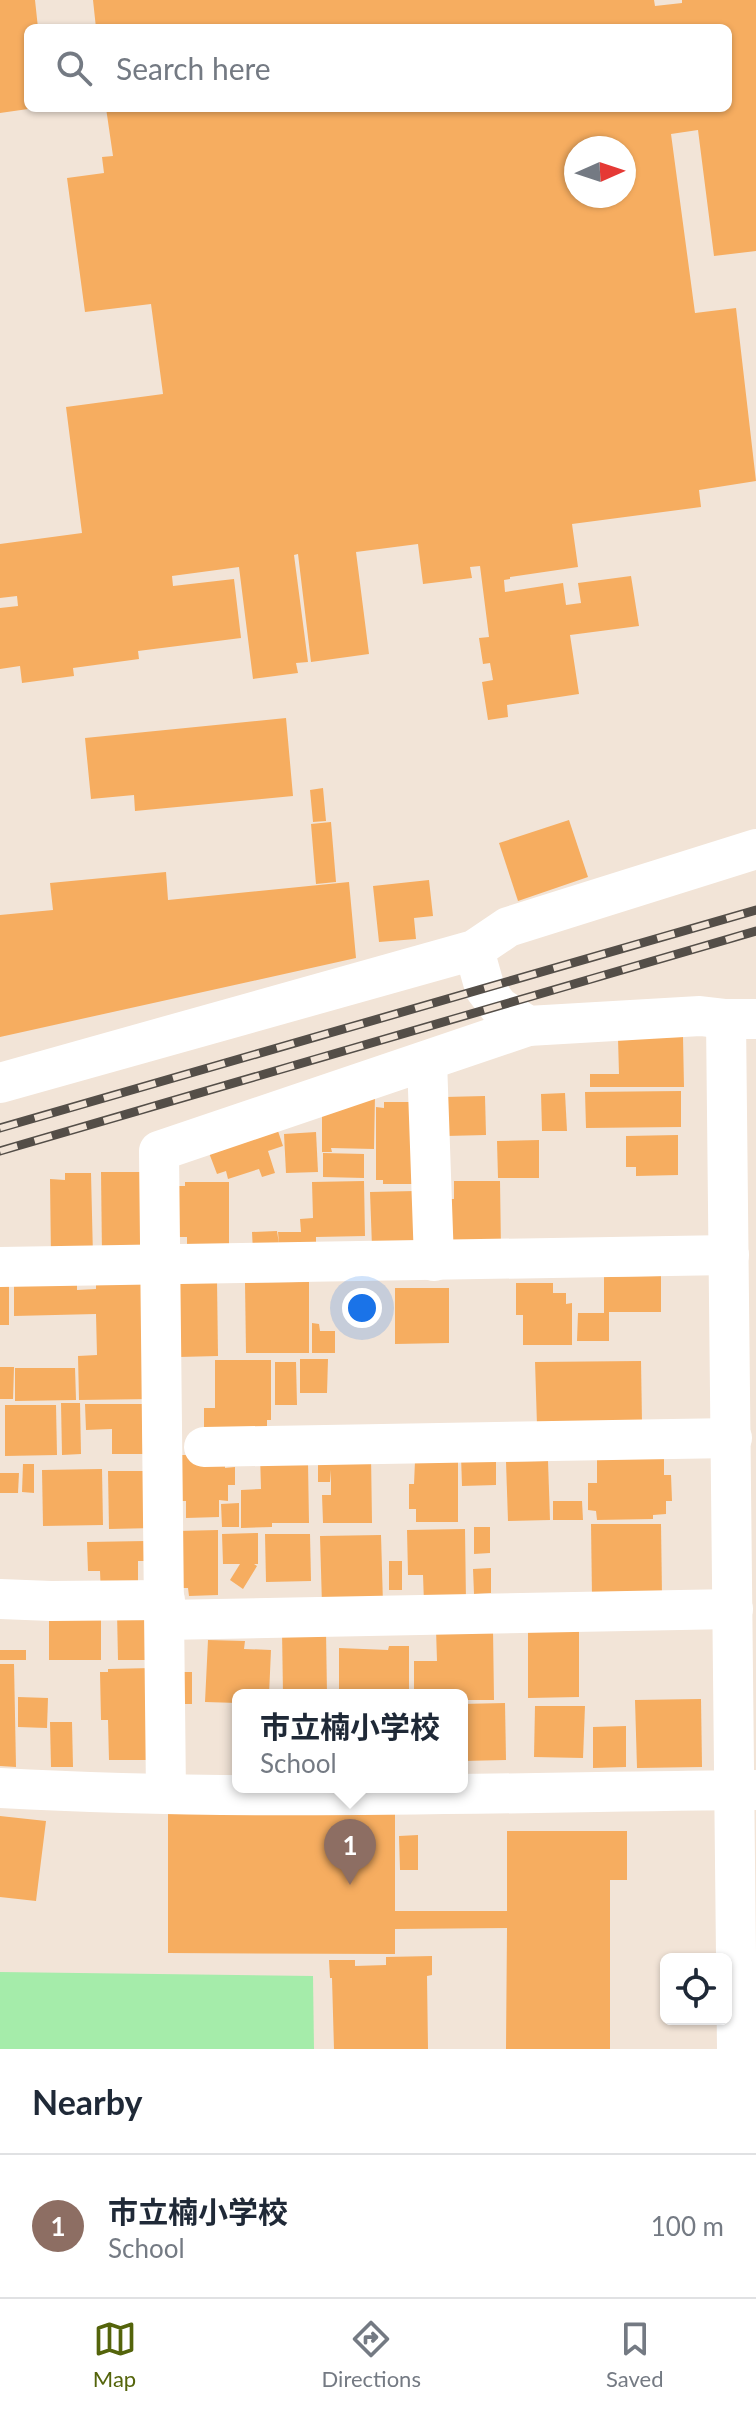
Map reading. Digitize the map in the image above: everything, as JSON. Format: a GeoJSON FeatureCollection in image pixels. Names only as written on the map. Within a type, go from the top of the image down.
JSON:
{"type":"FeatureCollection","features":[{"type":"Feature","properties":{"kind":"street"},"geometry":{"type":"LineString","coordinates":[[0,1083],[474,950],[508,927],[756,849]]}},
{"type":"Feature","properties":{"kind":"street"},"geometry":{"type":"LineString","coordinates":[[474,950],[485,989],[499,1007],[528,1026]]}},
{"type":"Feature","properties":{"kind":"street"},"geometry":{"type":"LineString","coordinates":[[166,1794],[159,1151],[528,1026],[700,1016],[741,1019],[742,1178],[729,1255],[732,1438],[746,1790],[737,2049]]}},
{"type":"Feature","properties":{"kind":"street"},"geometry":{"type":"LineString","coordinates":[[427,1061],[434,1261]]}},
{"type":"Feature","properties":{"kind":"street"},"geometry":{"type":"LineString","coordinates":[[0,1267],[729,1255]]}},
{"type":"Feature","properties":{"kind":"street"},"geometry":{"type":"LineString","coordinates":[[204,1447],[732,1438]]}},
{"type":"Feature","properties":{"kind":"street"},"geometry":{"type":"LineString","coordinates":[[0,1599],[165,1610],[741,1612]]}},
{"type":"Feature","properties":{"kind":"street"},"geometry":{"type":"LineString","coordinates":[[0,1788],[235,1795],[439,1793]]}},
{"type":"Feature","properties":{"kind":"street"},"geometry":{"type":"LineString","coordinates":[[468,1793],[746,1790]]}},
{"type":"Feature","properties":{"kind":"green space"},"geometry":{"type":"Polygon","coordinates":[[[0,1972],[313,1976],[314,2049],[0,2049],[0,1972]]]}},
{"type":"Feature","properties":{"kind":"building"},"geometry":{"type":"Polygon","coordinates":[[[0,0],[35,0],[38,24],[24,24],[24,110],[0,113],[0,0]]]}},
{"type":"Feature","properties":{"kind":"building"},"geometry":{"type":"Polygon","coordinates":[[[93,0],[654,0],[655,6],[682,3],[682,0],[756,0],[756,251],[714,256],[698,130],[671,134],[695,313],[736,308],[756,481],[699,490],[701,507],[572,524],[578,567],[504,580],[505,592],[563,583],[566,605],[581,603],[578,583],[631,576],[639,626],[570,635],[579,694],[507,705],[508,717],[488,720],[482,682],[493,680],[490,663],[483,664],[479,638],[489,637],[480,566],[470,567],[472,578],[423,584],[418,544],[356,552],[369,654],[311,662],[298,554],[294,555],[308,662],[296,663],[298,673],[253,679],[239,567],[172,576],[173,586],[234,579],[241,638],[138,651],[139,659],[73,668],[74,676],[22,683],[20,666],[0,669],[0,608],[18,606],[17,596],[0,598],[0,544],[82,533],[66,407],[163,394],[151,304],[85,312],[67,178],[104,173],[102,157],[113,156],[107,112],[732,112],[732,24],[96,24],[93,0]]]}},
{"type":"Feature","properties":{"kind":"building"},"geometry":{"type":"Polygon","coordinates":[[[286,718],[293,796],[135,811],[134,795],[91,799],[85,738],[286,718]]]}},
{"type":"Feature","properties":{"kind":"building"},"geometry":{"type":"Polygon","coordinates":[[[323,788],[326,821],[313,822],[310,790],[323,788]]]}},
{"type":"Feature","properties":{"kind":"building"},"geometry":{"type":"Polygon","coordinates":[[[569,820],[588,877],[518,901],[499,843],[569,820]]]}},
{"type":"Feature","properties":{"kind":"building"},"geometry":{"type":"Polygon","coordinates":[[[331,822],[336,882],[316,884],[311,824],[331,822]]]}},
{"type":"Feature","properties":{"kind":"building"},"geometry":{"type":"Polygon","coordinates":[[[166,872],[168,900],[349,882],[356,958],[0,1037],[0,915],[53,910],[50,883],[166,872]]]}},
{"type":"Feature","properties":{"kind":"building"},"geometry":{"type":"Polygon","coordinates":[[[429,880],[433,916],[414,918],[416,939],[379,942],[373,886],[429,880]]]}},
{"type":"Feature","properties":{"kind":"building"},"geometry":{"type":"Polygon","coordinates":[[[683,1037],[684,1087],[590,1087],[590,1074],[619,1074],[618,1038],[683,1037]]]}},
{"type":"Feature","properties":{"kind":"building"},"geometry":{"type":"Polygon","coordinates":[[[681,1091],[681,1127],[586,1128],[585,1092],[681,1091]]]}},
{"type":"Feature","properties":{"kind":"building"},"geometry":{"type":"Polygon","coordinates":[[[565,1093],[567,1131],[542,1131],[541,1094],[565,1093]]]}},
{"type":"Feature","properties":{"kind":"building"},"geometry":{"type":"Polygon","coordinates":[[[375,1095],[374,1149],[331,1148],[332,1152],[322,1152],[322,1109],[375,1095]]]}},
{"type":"Feature","properties":{"kind":"building"},"geometry":{"type":"Polygon","coordinates":[[[485,1096],[486,1135],[446,1136],[445,1097],[485,1096]]]}},
{"type":"Feature","properties":{"kind":"building"},"geometry":{"type":"Polygon","coordinates":[[[384,1102],[416,1102],[416,1184],[383,1184],[383,1180],[376,1180],[376,1107],[384,1108],[384,1102]]]}},
{"type":"Feature","properties":{"kind":"building"},"geometry":{"type":"Polygon","coordinates":[[[275,1122],[283,1146],[268,1151],[275,1173],[262,1177],[259,1169],[228,1179],[226,1171],[217,1174],[206,1145],[275,1122]]]}},
{"type":"Feature","properties":{"kind":"building"},"geometry":{"type":"Polygon","coordinates":[[[316,1132],[318,1172],[286,1173],[284,1134],[316,1132]]]}},
{"type":"Feature","properties":{"kind":"building"},"geometry":{"type":"Polygon","coordinates":[[[678,1135],[678,1175],[636,1176],[636,1167],[626,1167],[626,1136],[678,1135]]]}},
{"type":"Feature","properties":{"kind":"building"},"geometry":{"type":"Polygon","coordinates":[[[539,1140],[539,1178],[498,1178],[497,1141],[539,1140]]]}},
{"type":"Feature","properties":{"kind":"building"},"geometry":{"type":"Polygon","coordinates":[[[323,1153],[364,1154],[364,1178],[323,1177],[323,1153]]]}},
{"type":"Feature","properties":{"kind":"building"},"geometry":{"type":"Polygon","coordinates":[[[101,1172],[145,1172],[151,1256],[102,1256],[101,1172]]]}},
{"type":"Feature","properties":{"kind":"building"},"geometry":{"type":"Polygon","coordinates":[[[65,1173],[91,1173],[93,1257],[51,1258],[50,1179],[65,1180],[65,1173]]]}},
{"type":"Feature","properties":{"kind":"building"},"geometry":{"type":"Polygon","coordinates":[[[364,1181],[365,1236],[316,1237],[316,1243],[253,1252],[252,1232],[277,1231],[279,1244],[278,1232],[301,1232],[300,1219],[313,1218],[312,1182],[364,1181]]]}},
{"type":"Feature","properties":{"kind":"building"},"geometry":{"type":"Polygon","coordinates":[[[454,1181],[500,1181],[501,1251],[449,1248],[448,1199],[454,1199],[454,1181]]]}},
{"type":"Feature","properties":{"kind":"building"},"geometry":{"type":"Polygon","coordinates":[[[185,1182],[229,1182],[229,1248],[187,1248],[187,1237],[178,1237],[178,1186],[185,1186],[185,1182]]]}},
{"type":"Feature","properties":{"kind":"building"},"geometry":{"type":"Polygon","coordinates":[[[415,1191],[417,1246],[372,1247],[370,1192],[415,1191]]]}},
{"type":"Feature","properties":{"kind":"building"},"geometry":{"type":"Polygon","coordinates":[[[0,1276],[9,1276],[9,1325],[0,1325],[0,1276]]]}},
{"type":"Feature","properties":{"kind":"building"},"geometry":{"type":"Polygon","coordinates":[[[151,1276],[152,1399],[79,1400],[78,1356],[97,1355],[96,1314],[14,1316],[14,1283],[77,1281],[77,1290],[96,1289],[96,1277],[151,1276]]]}},
{"type":"Feature","properties":{"kind":"building"},"geometry":{"type":"Polygon","coordinates":[[[661,1276],[661,1312],[609,1312],[609,1341],[577,1341],[578,1313],[604,1313],[604,1277],[661,1276]]]}},
{"type":"Feature","properties":{"kind":"building"},"geometry":{"type":"Polygon","coordinates":[[[217,1280],[218,1356],[179,1357],[176,1281],[217,1280]]]}},
{"type":"Feature","properties":{"kind":"building"},"geometry":{"type":"Polygon","coordinates":[[[309,1282],[309,1353],[246,1353],[245,1283],[309,1282]]]}},
{"type":"Feature","properties":{"kind":"building"},"geometry":{"type":"Polygon","coordinates":[[[516,1283],[553,1283],[553,1293],[566,1293],[566,1304],[572,1303],[572,1345],[523,1345],[523,1315],[516,1315],[516,1283]]]}},
{"type":"Feature","properties":{"kind":"building"},"geometry":{"type":"Polygon","coordinates":[[[395,1288],[449,1288],[449,1343],[395,1344],[395,1288]]]}},
{"type":"Feature","properties":{"kind":"building"},"geometry":{"type":"Polygon","coordinates":[[[312,1323],[319,1324],[320,1331],[335,1331],[335,1353],[312,1353],[312,1323]]]}},
{"type":"Feature","properties":{"kind":"building"},"geometry":{"type":"Polygon","coordinates":[[[300,1359],[328,1359],[327,1393],[300,1393],[300,1359]]]}},
{"type":"Feature","properties":{"kind":"building"},"geometry":{"type":"Polygon","coordinates":[[[215,1360],[271,1360],[271,1420],[267,1420],[267,1432],[204,1432],[204,1408],[215,1408],[215,1360]]]}},
{"type":"Feature","properties":{"kind":"building"},"geometry":{"type":"Polygon","coordinates":[[[641,1361],[642,1423],[537,1425],[535,1362],[641,1361]]]}},
{"type":"Feature","properties":{"kind":"building"},"geometry":{"type":"Polygon","coordinates":[[[275,1362],[296,1362],[297,1405],[275,1405],[275,1362]]]}},
{"type":"Feature","properties":{"kind":"building"},"geometry":{"type":"Polygon","coordinates":[[[0,1367],[14,1367],[13,1399],[0,1399],[0,1367]]]}},
{"type":"Feature","properties":{"kind":"building"},"geometry":{"type":"Polygon","coordinates":[[[15,1368],[75,1368],[76,1400],[15,1401],[15,1368]]]}},
{"type":"Feature","properties":{"kind":"building"},"geometry":{"type":"Polygon","coordinates":[[[61,1403],[80,1403],[81,1454],[62,1455],[61,1403]]]}},
{"type":"Feature","properties":{"kind":"building"},"geometry":{"type":"Polygon","coordinates":[[[85,1404],[142,1404],[143,1454],[112,1454],[112,1429],[86,1430],[85,1404]]]}},
{"type":"Feature","properties":{"kind":"building"},"geometry":{"type":"Polygon","coordinates":[[[5,1405],[56,1405],[57,1455],[5,1456],[5,1405]]]}},
{"type":"Feature","properties":{"kind":"building"},"geometry":{"type":"Polygon","coordinates":[[[318,1453],[371,1455],[372,1523],[323,1523],[322,1495],[331,1495],[331,1470],[330,1482],[318,1482],[318,1453]]]}},
{"type":"Feature","properties":{"kind":"building"},"geometry":{"type":"Polygon","coordinates":[[[260,1454],[308,1462],[309,1523],[272,1523],[272,1527],[241,1528],[241,1490],[261,1489],[260,1454]]]}},
{"type":"Feature","properties":{"kind":"building"},"geometry":{"type":"Polygon","coordinates":[[[664,1454],[664,1475],[671,1475],[672,1501],[666,1501],[666,1514],[653,1515],[653,1519],[597,1520],[596,1511],[588,1510],[588,1483],[597,1483],[597,1455],[664,1454]]]}},
{"type":"Feature","properties":{"kind":"building"},"geometry":{"type":"Polygon","coordinates":[[[178,1455],[225,1455],[225,1468],[235,1467],[235,1485],[228,1485],[228,1501],[219,1500],[219,1517],[186,1518],[186,1501],[179,1501],[178,1455]]]}},
{"type":"Feature","properties":{"kind":"building"},"geometry":{"type":"Polygon","coordinates":[[[461,1456],[496,1456],[496,1485],[462,1486],[461,1456]]]}},
{"type":"Feature","properties":{"kind":"building"},"geometry":{"type":"Polygon","coordinates":[[[458,1459],[458,1522],[416,1522],[416,1509],[409,1509],[409,1484],[414,1484],[415,1461],[458,1459]]]}},
{"type":"Feature","properties":{"kind":"building"},"geometry":{"type":"Polygon","coordinates":[[[548,1461],[550,1520],[508,1521],[506,1462],[548,1461]]]}},
{"type":"Feature","properties":{"kind":"building"},"geometry":{"type":"Polygon","coordinates":[[[23,1464],[34,1464],[34,1493],[22,1492],[23,1464]]]}},
{"type":"Feature","properties":{"kind":"building"},"geometry":{"type":"Polygon","coordinates":[[[102,1469],[103,1525],[43,1526],[42,1470],[102,1469]]]}},
{"type":"Feature","properties":{"kind":"building"},"geometry":{"type":"Polygon","coordinates":[[[108,1471],[154,1471],[155,1528],[109,1529],[108,1471]]]}},
{"type":"Feature","properties":{"kind":"building"},"geometry":{"type":"Polygon","coordinates":[[[0,1473],[19,1473],[18,1493],[0,1493],[0,1473]]]}},
{"type":"Feature","properties":{"kind":"building"},"geometry":{"type":"Polygon","coordinates":[[[553,1501],[582,1501],[583,1520],[553,1520],[553,1501]]]}},
{"type":"Feature","properties":{"kind":"building"},"geometry":{"type":"Polygon","coordinates":[[[239,1503],[239,1527],[222,1527],[221,1504],[239,1503]]]}},
{"type":"Feature","properties":{"kind":"building"},"geometry":{"type":"Polygon","coordinates":[[[591,1524],[661,1524],[662,1596],[592,1597],[591,1524]]]}},
{"type":"Feature","properties":{"kind":"building"},"geometry":{"type":"Polygon","coordinates":[[[474,1527],[490,1527],[490,1553],[474,1554],[474,1527]]]}},
{"type":"Feature","properties":{"kind":"building"},"geometry":{"type":"Polygon","coordinates":[[[465,1529],[466,1602],[424,1603],[423,1575],[408,1575],[407,1530],[465,1529]]]}},
{"type":"Feature","properties":{"kind":"building"},"geometry":{"type":"Polygon","coordinates":[[[218,1530],[218,1595],[189,1596],[188,1588],[178,1588],[177,1531],[218,1530]]]}},
{"type":"Feature","properties":{"kind":"building"},"geometry":{"type":"Polygon","coordinates":[[[258,1533],[258,1564],[254,1564],[257,1566],[243,1589],[230,1580],[240,1564],[223,1564],[222,1534],[258,1533]]]}},
{"type":"Feature","properties":{"kind":"building"},"geometry":{"type":"Polygon","coordinates":[[[265,1534],[310,1534],[311,1581],[266,1582],[265,1534]]]}},
{"type":"Feature","properties":{"kind":"building"},"geometry":{"type":"Polygon","coordinates":[[[381,1535],[383,1604],[322,1605],[320,1536],[381,1535]]]}},
{"type":"Feature","properties":{"kind":"building"},"geometry":{"type":"Polygon","coordinates":[[[146,1541],[146,1561],[138,1561],[138,1595],[101,1596],[100,1571],[88,1571],[87,1542],[146,1541]]]}},
{"type":"Feature","properties":{"kind":"building"},"geometry":{"type":"Polygon","coordinates":[[[389,1561],[402,1561],[402,1590],[389,1590],[389,1561]]]}},
{"type":"Feature","properties":{"kind":"building"},"geometry":{"type":"Polygon","coordinates":[[[491,1568],[491,1593],[474,1594],[473,1569],[491,1568]]]}},
{"type":"Feature","properties":{"kind":"building"},"geometry":{"type":"Polygon","coordinates":[[[49,1609],[101,1609],[101,1660],[49,1660],[49,1609]]]}},
{"type":"Feature","properties":{"kind":"building"},"geometry":{"type":"Polygon","coordinates":[[[155,1611],[155,1660],[118,1660],[117,1612],[155,1611]]]}},
{"type":"Feature","properties":{"kind":"building"},"geometry":{"type":"Polygon","coordinates":[[[436,1629],[493,1629],[494,1700],[468,1700],[468,1689],[414,1689],[414,1661],[437,1661],[436,1629]]]}},
{"type":"Feature","properties":{"kind":"building"},"geometry":{"type":"Polygon","coordinates":[[[282,1630],[326,1630],[327,1689],[283,1689],[282,1630]]]}},
{"type":"Feature","properties":{"kind":"building"},"geometry":{"type":"Polygon","coordinates":[[[579,1630],[579,1697],[528,1698],[528,1631],[579,1630]]]}},
{"type":"Feature","properties":{"kind":"building"},"geometry":{"type":"Polygon","coordinates":[[[208,1640],[245,1641],[244,1649],[271,1650],[269,1689],[232,1689],[232,1703],[205,1702],[208,1640]]]}},
{"type":"Feature","properties":{"kind":"building"},"geometry":{"type":"Polygon","coordinates":[[[389,1646],[409,1646],[409,1689],[339,1689],[339,1648],[388,1650],[389,1646]]]}},
{"type":"Feature","properties":{"kind":"building"},"geometry":{"type":"Polygon","coordinates":[[[0,1650],[26,1650],[26,1660],[0,1660],[0,1650]]]}},
{"type":"Feature","properties":{"kind":"building"},"geometry":{"type":"Polygon","coordinates":[[[0,1664],[14,1664],[16,1767],[0,1766],[0,1664]]]}},
{"type":"Feature","properties":{"kind":"building"},"geometry":{"type":"Polygon","coordinates":[[[152,1668],[154,1760],[109,1760],[108,1720],[101,1720],[100,1672],[152,1668]]]}},
{"type":"Feature","properties":{"kind":"building"},"geometry":{"type":"Polygon","coordinates":[[[176,1672],[192,1672],[192,1704],[176,1704],[176,1672]]]}},
{"type":"Feature","properties":{"kind":"building"},"geometry":{"type":"Polygon","coordinates":[[[18,1697],[48,1698],[47,1728],[18,1727],[18,1697]]]}},
{"type":"Feature","properties":{"kind":"building"},"geometry":{"type":"Polygon","coordinates":[[[701,1699],[702,1767],[637,1768],[635,1700],[701,1699]]]}},
{"type":"Feature","properties":{"kind":"building"},"geometry":{"type":"Polygon","coordinates":[[[505,1703],[506,1760],[468,1761],[468,1704],[505,1703]]]}},
{"type":"Feature","properties":{"kind":"building"},"geometry":{"type":"Polygon","coordinates":[[[535,1706],[585,1706],[583,1758],[534,1757],[535,1706]]]}},
{"type":"Feature","properties":{"kind":"building"},"geometry":{"type":"Polygon","coordinates":[[[50,1722],[72,1722],[73,1767],[51,1767],[50,1722]]]}},
{"type":"Feature","properties":{"kind":"building"},"geometry":{"type":"Polygon","coordinates":[[[626,1726],[626,1767],[593,1768],[593,1727],[626,1726]]]}},
{"type":"Feature","properties":{"kind":"building"},"geometry":{"type":"Polygon","coordinates":[[[168,1813],[395,1813],[395,1911],[507,1911],[507,1831],[627,1831],[627,1880],[610,1880],[610,2049],[506,2049],[507,1928],[395,1929],[395,1954],[168,1953],[168,1813]]]}},
{"type":"Feature","properties":{"kind":"building"},"geometry":{"type":"Polygon","coordinates":[[[0,1816],[46,1821],[36,1901],[0,1897],[0,1816]]]}},
{"type":"Feature","properties":{"kind":"building"},"geometry":{"type":"Polygon","coordinates":[[[418,1835],[418,1870],[400,1870],[399,1836],[418,1835]]]}},
{"type":"Feature","properties":{"kind":"building"},"geometry":{"type":"Polygon","coordinates":[[[432,1956],[432,1975],[427,1976],[428,2049],[334,2049],[329,1960],[355,1960],[355,1966],[386,1965],[386,1957],[432,1956]]]}},
{"type":"Feature","properties":{"kind":"railway"},"geometry":{"type":"LineString","coordinates":[[0,1128],[756,910]]}},
{"type":"Feature","properties":{"kind":"railway"},"geometry":{"type":"LineString","coordinates":[[0,1151],[756,931]]}},
{"type":"Feature","properties":{"kind":"place","name":"市立楠小学校"},"geometry":{"type":"Point","coordinates":[350,1885]}}]}
